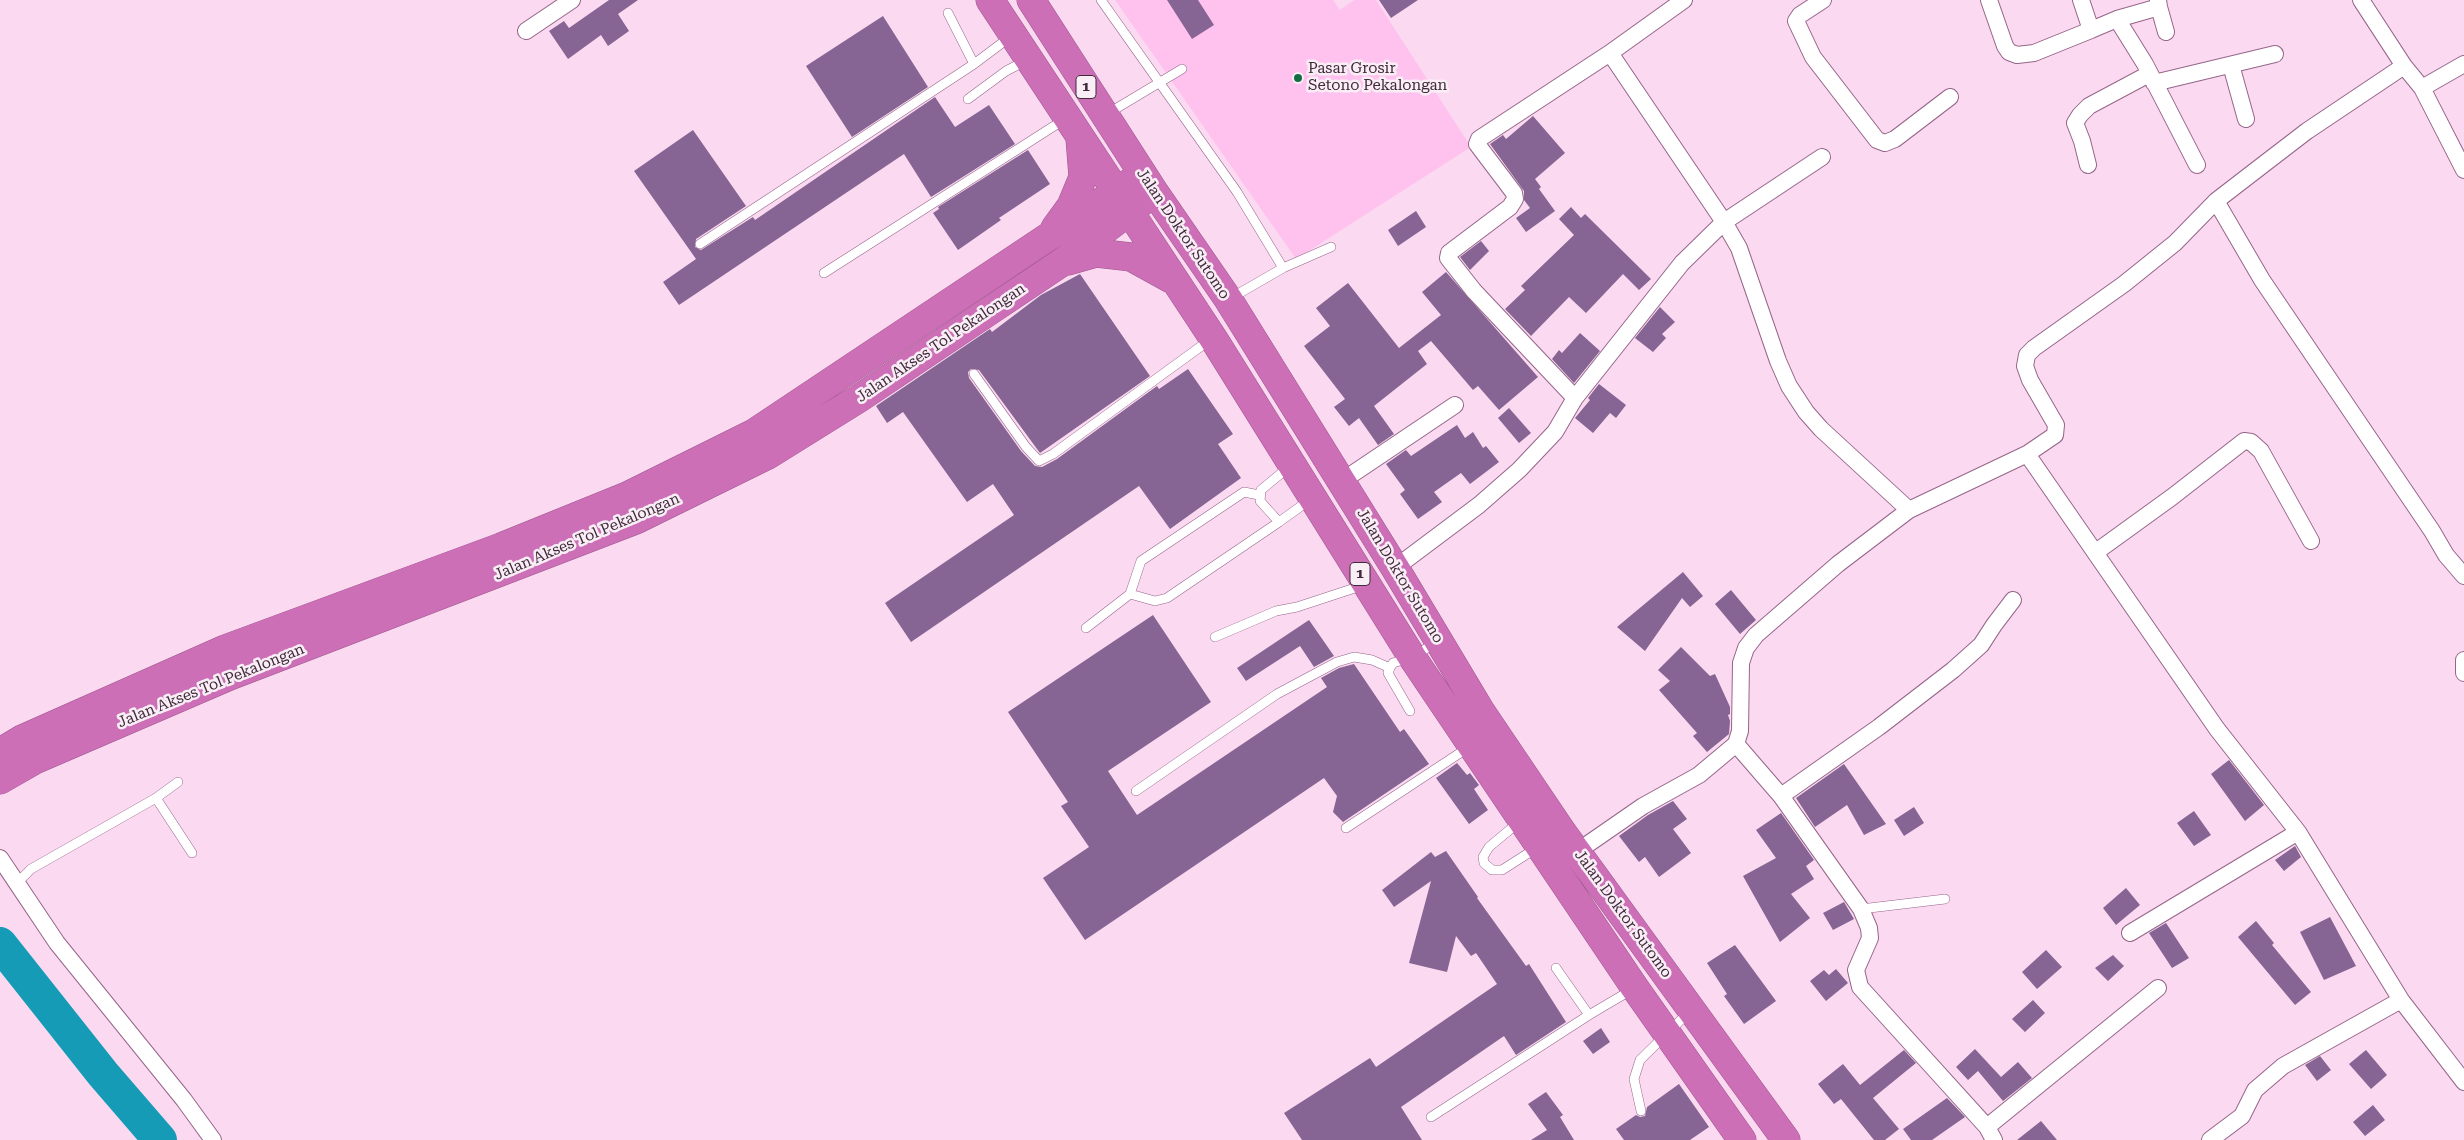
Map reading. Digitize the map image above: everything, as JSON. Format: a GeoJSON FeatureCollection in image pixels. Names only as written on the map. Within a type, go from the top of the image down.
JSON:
{"type":"FeatureCollection","features":[{"type":"Feature","properties":{"kind":"highway","name":"Jalan Doktor Sutomo"},"geometry":{"type":"LineString","coordinates":[[990,0],[1030,58],[1174,281],[1214,338],[1366,584],[1401,662],[1532,813],[1692,1010],[1783,1139]]}},
{"type":"Feature","properties":{"kind":"highway","name":"Jalan Doktor Sutomo"},"geometry":{"type":"LineString","coordinates":[[1032,0],[1104,116],[1228,299],[1342,481],[1480,710],[1532,813]]}},
{"type":"Feature","properties":{"kind":"highway"},"geometry":{"type":"LineString","coordinates":[[1046,239],[1071,206],[1083,177],[1074,127]]}},
{"type":"Feature","properties":{"kind":"highway","name":"Jalan Akses Tol Pekalongan"},"geometry":{"type":"LineString","coordinates":[[0,752],[22,739],[225,649],[501,547],[635,492],[754,433],[1046,239],[1122,202],[1149,184]]}},
{"type":"Feature","properties":{"kind":"highway","name":"Jalan Akses Tol Pekalongan"},"geometry":{"type":"LineString","coordinates":[[0,780],[35,760],[230,676],[511,570],[654,511],[776,450],[858,400],[1061,263],[1122,202]]}},
{"type":"Feature","properties":{"kind":"highway"},"geometry":{"type":"LineString","coordinates":[[1061,263],[1096,253],[1131,256],[1174,281]]}},
{"type":"Feature","properties":{"kind":"highway","name":"Jalan Doktor Sutomo"},"geometry":{"type":"LineString","coordinates":[[1556,842],[1635,988],[1742,1140]]}},
{"type":"Feature","properties":{"kind":"street"},"geometry":{"type":"LineString","coordinates":[[526,31],[572,0]]}},
{"type":"Feature","properties":{"kind":"street"},"geometry":{"type":"LineString","coordinates":[[1576,398],[1474,292],[1448,258],[1449,253],[1510,207],[1515,199],[1514,192],[1480,148],[1478,144],[1479,139],[1610,53],[1684,0]]}},
{"type":"Feature","properties":{"kind":"street"},"geometry":{"type":"LineString","coordinates":[[1823,0],[1796,21],[1813,57],[1877,140],[1885,143],[1894,139],[1950,98]]}},
{"type":"Feature","properties":{"kind":"street"},"geometry":{"type":"LineString","coordinates":[[1989,0],[2005,46],[2009,52],[2016,55],[2034,53],[2158,5],[2166,32]]}},
{"type":"Feature","properties":{"kind":"street"},"geometry":{"type":"LineString","coordinates":[[2081,0],[2091,30]]}},
{"type":"Feature","properties":{"kind":"street"},"geometry":{"type":"LineString","coordinates":[[2361,0],[2404,66],[2422,88],[2464,170]]}},
{"type":"Feature","properties":{"kind":"street"},"geometry":{"type":"LineString","coordinates":[[2118,19],[2197,165]]}},
{"type":"Feature","properties":{"kind":"street"},"geometry":{"type":"LineString","coordinates":[[1610,53],[1724,222],[1739,248],[1788,386],[1806,412],[1909,510]]}},
{"type":"Feature","properties":{"kind":"street"},"geometry":{"type":"LineString","coordinates":[[2088,165],[2075,123],[2089,106],[2149,74],[2231,66],[2275,54]]}},
{"type":"Feature","properties":{"kind":"street"},"geometry":{"type":"LineString","coordinates":[[2422,88],[2464,64]]}},
{"type":"Feature","properties":{"kind":"street"},"geometry":{"type":"LineString","coordinates":[[2231,66],[2246,119]]}},
{"type":"Feature","properties":{"kind":"street"},"geometry":{"type":"LineString","coordinates":[[1556,842],[1642,806],[1699,776],[1736,744],[1740,731],[1741,663],[1746,648],[1756,634],[1838,564],[1909,510],[2027,454],[2052,438],[2057,430],[2030,380],[2025,366],[2027,355],[2034,348],[2124,284],[2175,242],[2216,201],[2307,131],[2404,66]]}},
{"type":"Feature","properties":{"kind":"street"},"geometry":{"type":"LineString","coordinates":[[1395,568],[1465,516],[1519,470],[1555,432],[1576,398],[1682,263],[1724,222],[1822,158]]}},
{"type":"Feature","properties":{"kind":"street"},"geometry":{"type":"LineString","coordinates":[[2216,201],[2262,280],[2432,531],[2446,555],[2464,576]]}},
{"type":"Feature","properties":{"kind":"street"},"geometry":{"type":"LineString","coordinates":[[1342,481],[1455,405]]}},
{"type":"Feature","properties":{"kind":"street"},"geometry":{"type":"LineString","coordinates":[[2096,552],[2172,497],[2244,441],[2251,442],[2261,451],[2311,541]]}},
{"type":"Feature","properties":{"kind":"street"},"geometry":{"type":"LineString","coordinates":[[2027,454],[2217,729],[2298,832],[2350,920],[2401,1000],[2464,1082]]}},
{"type":"Feature","properties":{"kind":"street"},"geometry":{"type":"LineString","coordinates":[[1781,796],[1879,727],[1953,670],[1982,645],[1994,625],[2014,600]]}},
{"type":"Feature","properties":{"kind":"street"},"geometry":{"type":"LineString","coordinates":[[2464,660],[2464,673]]}},
{"type":"Feature","properties":{"kind":"street"},"geometry":{"type":"LineString","coordinates":[[1736,744],[1781,796],[1861,908],[1869,928],[1870,938],[1856,970],[1860,987],[1990,1134],[2158,988]]}},
{"type":"Feature","properties":{"kind":"street"},"geometry":{"type":"LineString","coordinates":[[2130,933],[2298,832]]}},
{"type":"Feature","properties":{"kind":"street"},"geometry":{"type":"LineString","coordinates":[[0,858],[57,943],[184,1100],[213,1140]]}},
{"type":"Feature","properties":{"kind":"street"},"geometry":{"type":"LineString","coordinates":[[2210,1140],[2242,1116],[2255,1090],[2283,1066],[2401,1000]]}},
{"type":"Feature","properties":{"kind":"lane"},"geometry":{"type":"LineString","coordinates":[[1102,0],[1237,192],[1283,268]]}},
{"type":"Feature","properties":{"kind":"lane"},"geometry":{"type":"LineString","coordinates":[[948,13],[974,64]]}},
{"type":"Feature","properties":{"kind":"lane"},"geometry":{"type":"LineString","coordinates":[[700,244],[974,64],[1013,35]]}},
{"type":"Feature","properties":{"kind":"lane"},"geometry":{"type":"LineString","coordinates":[[968,98],[1006,71],[1030,58]]}},
{"type":"Feature","properties":{"kind":"lane"},"geometry":{"type":"LineString","coordinates":[[1104,116],[1182,69]]}},
{"type":"Feature","properties":{"kind":"lane"},"geometry":{"type":"LineString","coordinates":[[824,273],[1074,127]]}},
{"type":"Feature","properties":{"kind":"lane"},"geometry":{"type":"LineString","coordinates":[[1228,299],[1283,268],[1331,247]]}},
{"type":"Feature","properties":{"kind":"lane"},"geometry":{"type":"LineString","coordinates":[[974,374],[1026,447],[1039,461],[1076,437],[1214,338]]}},
{"type":"Feature","properties":{"kind":"lane"},"geometry":{"type":"LineString","coordinates":[[1279,522],[1260,501],[1259,495],[1261,490],[1292,465]]}},
{"type":"Feature","properties":{"kind":"lane"},"geometry":{"type":"LineString","coordinates":[[1086,628],[1130,594],[1141,561],[1244,492],[1259,495]]}},
{"type":"Feature","properties":{"kind":"lane"},"geometry":{"type":"LineString","coordinates":[[1130,594],[1155,601],[1167,598],[1313,498]]}},
{"type":"Feature","properties":{"kind":"lane"},"geometry":{"type":"LineString","coordinates":[[1216,637],[1276,611],[1297,607],[1366,584]]}},
{"type":"Feature","properties":{"kind":"lane"},"geometry":{"type":"LineString","coordinates":[[1410,711],[1388,673],[1401,662],[1439,641]]}},
{"type":"Feature","properties":{"kind":"lane"},"geometry":{"type":"LineString","coordinates":[[1136,791],[1278,694],[1337,662],[1354,657],[1401,662]]}},
{"type":"Feature","properties":{"kind":"lane"},"geometry":{"type":"LineString","coordinates":[[1346,828],[1472,746]]}},
{"type":"Feature","properties":{"kind":"lane"},"geometry":{"type":"LineString","coordinates":[[17,883],[31,869],[156,798],[178,782]]}},
{"type":"Feature","properties":{"kind":"lane"},"geometry":{"type":"LineString","coordinates":[[156,798],[192,853]]}},
{"type":"Feature","properties":{"kind":"lane"},"geometry":{"type":"LineString","coordinates":[[1532,813],[1489,847],[1483,857],[1484,863],[1492,870],[1502,870],[1556,842]]}},
{"type":"Feature","properties":{"kind":"lane"},"geometry":{"type":"LineString","coordinates":[[1861,908],[1945,899]]}},
{"type":"Feature","properties":{"kind":"lane"},"geometry":{"type":"LineString","coordinates":[[1556,968],[1589,1015]]}},
{"type":"Feature","properties":{"kind":"lane"},"geometry":{"type":"LineString","coordinates":[[1430,1117],[1589,1015],[1635,988]]}},
{"type":"Feature","properties":{"kind":"lane"},"geometry":{"type":"LineString","coordinates":[[1642,1111],[1634,1079],[1640,1060],[1692,1010]]}},
{"type":"Feature","properties":{"kind":"shaded area","name":"Pasar Grosir Setono Pekalongan"},"geometry":{"type":"Polygon","coordinates":[[[1115,0],[1333,0],[1340,10],[1354,0],[1376,0],[1471,147],[1296,259],[1115,0]]]}},
{"type":"Feature","properties":{"kind":"building"},"geometry":{"type":"Polygon","coordinates":[[[609,0],[638,0],[618,14],[629,31],[608,46],[601,35],[568,59],[549,31],[564,21],[569,28],[609,0]]]}},
{"type":"Feature","properties":{"kind":"building"},"geometry":{"type":"Polygon","coordinates":[[[1167,0],[1198,0],[1214,25],[1192,39],[1167,0]]]}},
{"type":"Feature","properties":{"kind":"building"},"geometry":{"type":"Polygon","coordinates":[[[1379,0],[1418,0],[1391,18],[1379,0]]]}},
{"type":"Feature","properties":{"kind":"building"},"geometry":{"type":"Polygon","coordinates":[[[883,16],[928,87],[852,137],[806,66],[883,16]]]}},
{"type":"Feature","properties":{"kind":"building"},"geometry":{"type":"Polygon","coordinates":[[[935,97],[955,127],[989,105],[1015,144],[931,197],[904,154],[679,305],[663,282],[696,259],[634,171],[693,130],[746,206],[696,239],[695,247],[701,250],[753,217],[755,220],[935,97]]]}},
{"type":"Feature","properties":{"kind":"building"},"geometry":{"type":"Polygon","coordinates":[[[1533,116],[1565,153],[1535,179],[1541,187],[1539,189],[1555,211],[1526,232],[1516,218],[1530,208],[1524,200],[1524,191],[1490,144],[1503,135],[1506,139],[1533,116]]]}},
{"type":"Feature","properties":{"kind":"building"},"geometry":{"type":"Polygon","coordinates":[[[1028,150],[1050,184],[999,218],[1001,220],[958,250],[933,213],[939,209],[938,207],[1028,150]]]}},
{"type":"Feature","properties":{"kind":"building"},"geometry":{"type":"Polygon","coordinates":[[[1571,207],[1581,218],[1585,214],[1651,279],[1639,290],[1623,274],[1586,313],[1569,297],[1531,336],[1505,309],[1525,290],[1521,286],[1574,235],[1559,219],[1571,207]]]}},
{"type":"Feature","properties":{"kind":"building"},"geometry":{"type":"Polygon","coordinates":[[[1416,211],[1426,227],[1398,246],[1388,230],[1416,211]]]}},
{"type":"Feature","properties":{"kind":"building"},"geometry":{"type":"Polygon","coordinates":[[[1481,241],[1489,251],[1470,270],[1460,257],[1481,241]]]}},
{"type":"Feature","properties":{"kind":"building"},"geometry":{"type":"Polygon","coordinates":[[[1446,272],[1538,377],[1499,410],[1478,386],[1473,390],[1431,341],[1418,351],[1427,364],[1374,406],[1394,434],[1378,445],[1359,418],[1349,426],[1334,407],[1345,399],[1304,346],[1330,326],[1316,308],[1348,283],[1399,348],[1441,315],[1422,292],[1446,272]]]}},
{"type":"Feature","properties":{"kind":"building"},"geometry":{"type":"Polygon","coordinates":[[[1080,274],[1150,376],[1040,453],[979,370],[971,369],[968,372],[969,378],[1021,451],[1035,466],[1042,467],[1057,459],[1157,386],[1159,389],[1188,369],[1233,434],[1218,444],[1241,478],[1170,529],[1139,486],[911,642],[885,603],[1014,515],[993,484],[967,502],[903,412],[887,423],[876,406],[990,329],[992,332],[1041,295],[1080,274]]]}},
{"type":"Feature","properties":{"kind":"building"},"geometry":{"type":"Polygon","coordinates":[[[1660,307],[1675,322],[1662,334],[1666,338],[1653,352],[1635,338],[1660,307]]]}},
{"type":"Feature","properties":{"kind":"building"},"geometry":{"type":"Polygon","coordinates":[[[1580,333],[1600,351],[1574,383],[1552,359],[1559,350],[1562,353],[1580,333]]]}},
{"type":"Feature","properties":{"kind":"building"},"geometry":{"type":"Polygon","coordinates":[[[1599,384],[1626,405],[1616,418],[1610,413],[1593,433],[1575,418],[1590,400],[1588,398],[1599,384]]]}},
{"type":"Feature","properties":{"kind":"building"},"geometry":{"type":"Polygon","coordinates":[[[1509,408],[1531,433],[1519,443],[1498,418],[1509,408]]]}},
{"type":"Feature","properties":{"kind":"building"},"geometry":{"type":"Polygon","coordinates":[[[1457,425],[1465,438],[1473,432],[1483,448],[1486,446],[1499,462],[1470,484],[1461,473],[1434,492],[1442,502],[1418,519],[1400,494],[1405,490],[1386,464],[1406,450],[1411,456],[1457,425]]]}},
{"type":"Feature","properties":{"kind":"building"},"geometry":{"type":"Polygon","coordinates":[[[1683,572],[1703,596],[1690,607],[1682,598],[1645,651],[1617,627],[1683,572]]]}},
{"type":"Feature","properties":{"kind":"building"},"geometry":{"type":"Polygon","coordinates":[[[1731,590],[1756,620],[1740,634],[1715,604],[1731,590]]]}},
{"type":"Feature","properties":{"kind":"building"},"geometry":{"type":"Polygon","coordinates":[[[1153,615],[1211,702],[1108,771],[1137,815],[1327,687],[1321,678],[1339,668],[1354,664],[1400,732],[1404,729],[1429,764],[1343,822],[1333,812],[1337,796],[1324,778],[1085,940],[1043,878],[1089,847],[1061,806],[1068,802],[1008,712],[1153,615]]]}},
{"type":"Feature","properties":{"kind":"building"},"geometry":{"type":"Polygon","coordinates":[[[1309,620],[1334,656],[1314,667],[1300,646],[1246,681],[1237,668],[1309,620]]]}},
{"type":"Feature","properties":{"kind":"building"},"geometry":{"type":"Polygon","coordinates":[[[1681,647],[1710,676],[1715,674],[1730,707],[1730,714],[1728,715],[1730,721],[1729,734],[1707,752],[1693,736],[1697,733],[1659,690],[1670,681],[1658,670],[1681,647]]]}},
{"type":"Feature","properties":{"kind":"building"},"geometry":{"type":"Polygon","coordinates":[[[2229,760],[2264,805],[2245,821],[2211,774],[2229,760]]]}},
{"type":"Feature","properties":{"kind":"building"},"geometry":{"type":"Polygon","coordinates":[[[1457,763],[1467,775],[1470,773],[1479,785],[1474,789],[1488,810],[1469,824],[1436,778],[1457,763]]]}},
{"type":"Feature","properties":{"kind":"building"},"geometry":{"type":"Polygon","coordinates":[[[1844,764],[1886,824],[1864,835],[1847,805],[1815,827],[1796,798],[1844,764]]]}},
{"type":"Feature","properties":{"kind":"building"},"geometry":{"type":"Polygon","coordinates":[[[1673,801],[1687,819],[1673,829],[1691,853],[1659,877],[1645,857],[1639,862],[1619,836],[1648,815],[1673,801]]]}},
{"type":"Feature","properties":{"kind":"building"},"geometry":{"type":"Polygon","coordinates":[[[1914,807],[1924,823],[1904,836],[1894,820],[1914,807]]]}},
{"type":"Feature","properties":{"kind":"building"},"geometry":{"type":"Polygon","coordinates":[[[2194,811],[2211,835],[2194,846],[2177,823],[2194,811]]]}},
{"type":"Feature","properties":{"kind":"building"},"geometry":{"type":"Polygon","coordinates":[[[1781,813],[1814,860],[1806,866],[1814,879],[1791,894],[1810,918],[1780,942],[1743,876],[1776,858],[1756,830],[1781,813]]]}},
{"type":"Feature","properties":{"kind":"building"},"geometry":{"type":"Polygon","coordinates":[[[2295,846],[2301,857],[2284,871],[2275,860],[2295,846]]]}},
{"type":"Feature","properties":{"kind":"building"},"geometry":{"type":"Polygon","coordinates":[[[1446,851],[1526,966],[1529,964],[1566,1022],[1516,1055],[1504,1036],[1401,1107],[1422,1140],[1302,1140],[1284,1113],[1370,1058],[1376,1067],[1497,984],[1476,953],[1471,956],[1456,936],[1447,972],[1409,963],[1431,881],[1394,907],[1382,890],[1431,852],[1435,857],[1446,851]]]}},
{"type":"Feature","properties":{"kind":"building"},"geometry":{"type":"Polygon","coordinates":[[[2126,888],[2140,905],[2116,925],[2103,908],[2126,888]]]}},
{"type":"Feature","properties":{"kind":"building"},"geometry":{"type":"Polygon","coordinates":[[[1844,902],[1854,919],[1833,930],[1823,913],[1844,902]]]}},
{"type":"Feature","properties":{"kind":"building"},"geometry":{"type":"Polygon","coordinates":[[[2330,917],[2356,966],[2324,980],[2300,932],[2330,917]]]}},
{"type":"Feature","properties":{"kind":"building"},"geometry":{"type":"Polygon","coordinates":[[[2256,921],[2274,943],[2272,945],[2311,992],[2295,1005],[2238,937],[2256,921]]]}},
{"type":"Feature","properties":{"kind":"building"},"geometry":{"type":"Polygon","coordinates":[[[2166,923],[2189,958],[2172,968],[2149,933],[2166,923]]]}},
{"type":"Feature","properties":{"kind":"building"},"geometry":{"type":"Polygon","coordinates":[[[1735,945],[1776,1001],[1744,1024],[1724,996],[1727,994],[1707,963],[1735,945]]]}},
{"type":"Feature","properties":{"kind":"building"},"geometry":{"type":"Polygon","coordinates":[[[2046,950],[2062,967],[2037,989],[2022,972],[2046,950]]]}},
{"type":"Feature","properties":{"kind":"building"},"geometry":{"type":"Polygon","coordinates":[[[2113,955],[2124,966],[2108,981],[2095,968],[2113,955]]]}},
{"type":"Feature","properties":{"kind":"building"},"geometry":{"type":"Polygon","coordinates":[[[1836,969],[1848,983],[1826,1001],[1810,981],[1824,970],[1829,975],[1836,969]]]}},
{"type":"Feature","properties":{"kind":"building"},"geometry":{"type":"Polygon","coordinates":[[[2033,1000],[2045,1013],[2025,1032],[2012,1019],[2033,1000]]]}},
{"type":"Feature","properties":{"kind":"building"},"geometry":{"type":"Polygon","coordinates":[[[1601,1028],[1610,1042],[1593,1054],[1583,1041],[1601,1028]]]}},
{"type":"Feature","properties":{"kind":"building"},"geometry":{"type":"Polygon","coordinates":[[[1975,1049],[2001,1077],[2018,1062],[2032,1078],[2003,1101],[1978,1071],[1968,1080],[1956,1067],[1975,1049]]]}},
{"type":"Feature","properties":{"kind":"building"},"geometry":{"type":"Polygon","coordinates":[[[1904,1050],[1916,1063],[1873,1098],[1899,1129],[1885,1140],[1874,1140],[1841,1099],[1834,1104],[1818,1084],[1843,1064],[1860,1085],[1904,1050]]]}},
{"type":"Feature","properties":{"kind":"building"},"geometry":{"type":"Polygon","coordinates":[[[2366,1050],[2387,1075],[2371,1089],[2349,1064],[2366,1050]]]}},
{"type":"Feature","properties":{"kind":"building"},"geometry":{"type":"Polygon","coordinates":[[[2320,1056],[2331,1070],[2317,1081],[2305,1065],[2320,1056]]]}},
{"type":"Feature","properties":{"kind":"building"},"geometry":{"type":"Polygon","coordinates":[[[1679,1084],[1709,1127],[1690,1140],[1624,1140],[1616,1129],[1636,1115],[1640,1117],[1645,1116],[1647,1107],[1679,1084]]]}},
{"type":"Feature","properties":{"kind":"building"},"geometry":{"type":"Polygon","coordinates":[[[1546,1092],[1563,1115],[1560,1117],[1574,1140],[1531,1140],[1547,1130],[1528,1104],[1546,1092]]]}},
{"type":"Feature","properties":{"kind":"building"},"geometry":{"type":"Polygon","coordinates":[[[1947,1098],[1965,1117],[1932,1140],[1911,1140],[1903,1129],[1947,1098]]]}},
{"type":"Feature","properties":{"kind":"building"},"geometry":{"type":"Polygon","coordinates":[[[2373,1105],[2385,1120],[2365,1136],[2353,1122],[2373,1105]]]}},
{"type":"Feature","properties":{"kind":"building"},"geometry":{"type":"Polygon","coordinates":[[[2041,1121],[2057,1140],[2017,1140],[2041,1121]]]}},
{"type":"Feature","properties":{"kind":"waterway"},"geometry":{"type":"LineString","coordinates":[[0,944],[103,1074],[160,1140]]}},
{"type":"Feature","properties":{"kind":"place","name":"Pasar Grosir Setono Pekalongan"},"geometry":{"type":"Point","coordinates":[1298,78]}}]}
